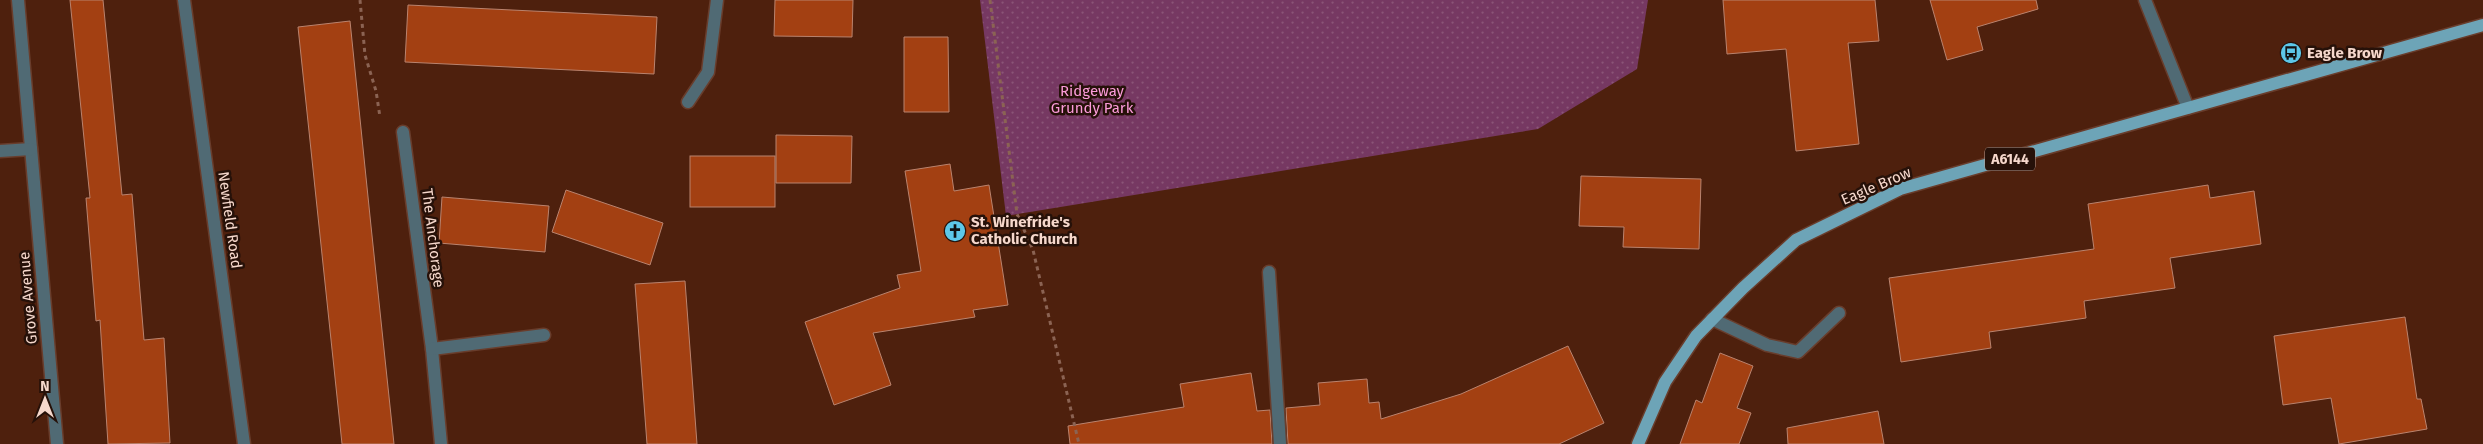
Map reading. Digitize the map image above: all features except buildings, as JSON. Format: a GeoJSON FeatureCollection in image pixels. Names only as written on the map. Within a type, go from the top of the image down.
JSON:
{"type":"FeatureCollection","features":[{"type":"Feature","properties":{"kind":"main road","name":"Eagle Brow"},"geometry":{"type":"LineString","coordinates":[[1638,444],[1665,382],[1696,336],[1796,240],[1900,190],[2483,25]]}},
{"type":"Feature","properties":{"kind":"street","name":"Grove Avenue"},"geometry":{"type":"LineString","coordinates":[[18,0],[57,444]]}},
{"type":"Feature","properties":{"kind":"street","name":"Newfield Road"},"geometry":{"type":"LineString","coordinates":[[184,0],[244,444]]}},
{"type":"Feature","properties":{"kind":"street"},"geometry":{"type":"LineString","coordinates":[[688,102],[708,72],[717,0]]}},
{"type":"Feature","properties":{"kind":"street"},"geometry":{"type":"LineString","coordinates":[[2145,0],[2188,108]]}},
{"type":"Feature","properties":{"kind":"street","name":"The Anchorage"},"geometry":{"type":"LineString","coordinates":[[403,132],[432,349],[441,444]]}},
{"type":"Feature","properties":{"kind":"street"},"geometry":{"type":"LineString","coordinates":[[0,151],[31,149]]}},
{"type":"Feature","properties":{"kind":"street"},"geometry":{"type":"LineString","coordinates":[[1269,272],[1280,444]]}},
{"type":"Feature","properties":{"kind":"street"},"geometry":{"type":"LineString","coordinates":[[1712,319],[1767,345],[1798,352],[1839,314]]}},
{"type":"Feature","properties":{"kind":"street"},"geometry":{"type":"LineString","coordinates":[[432,349],[544,335]]}},
{"type":"Feature","properties":{"kind":"path"},"geometry":{"type":"LineString","coordinates":[[360,0],[365,55],[376,91],[381,125],[403,132]]}},
{"type":"Feature","properties":{"kind":"path"},"geometry":{"type":"LineString","coordinates":[[990,0],[1018,214],[1033,250],[1079,444]]}},
{"type":"Feature","properties":{"kind":"green space","name":"Ridgeway Grundy Park"},"geometry":{"type":"Polygon","coordinates":[[[980,0],[1648,0],[1637,69],[1538,129],[1006,216],[980,0]]]}},
{"type":"Feature","properties":{"kind":"place","name":"Eagle Brow"},"geometry":{"type":"Point","coordinates":[2291,53]}},
{"type":"Feature","properties":{"kind":"place","name":"St. Winefride's Catholic Church"},"geometry":{"type":"Point","coordinates":[955,231]}}]}
